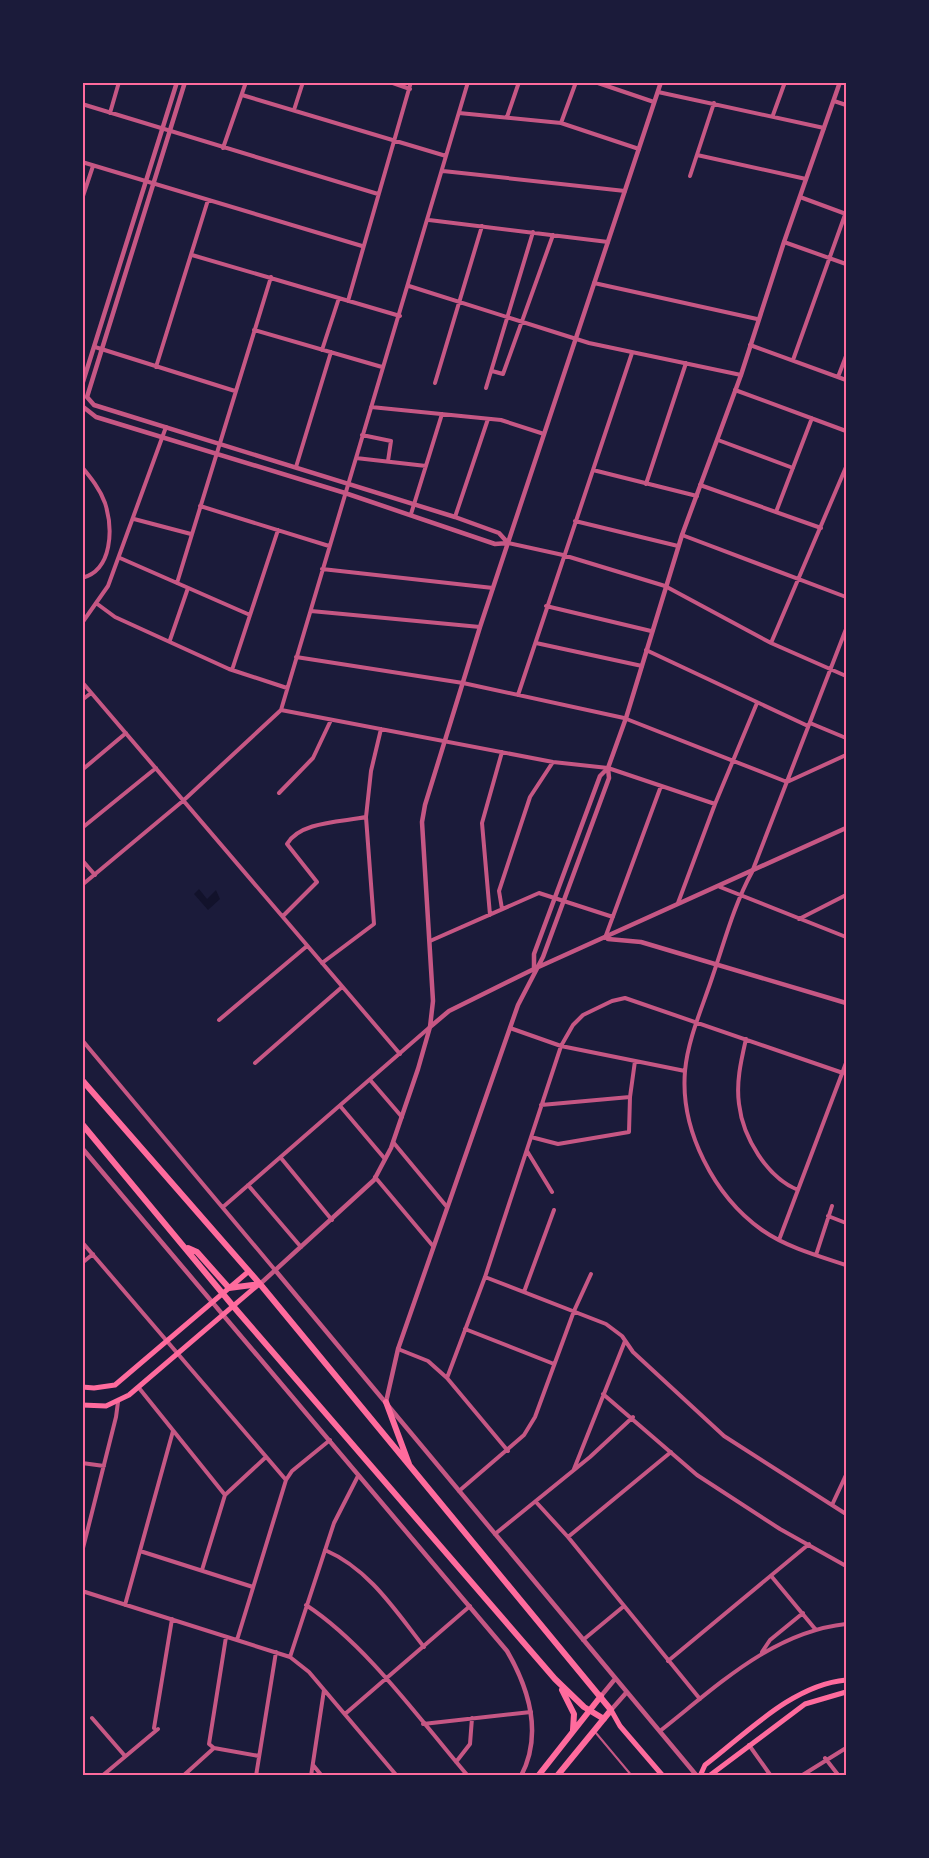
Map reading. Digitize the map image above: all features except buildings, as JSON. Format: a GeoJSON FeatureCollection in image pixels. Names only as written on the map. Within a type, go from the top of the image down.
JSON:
{"type":"FeatureCollection","features":[{"type":"Feature","properties":{"kind":"main road"},"geometry":{"type":"LineString","coordinates":[[82,1080],[260,1284],[414,1473],[601,1696],[620,1726],[663,1776]]}},
{"type":"Feature","properties":{"kind":"main road"},"geometry":{"type":"LineString","coordinates":[[82,1124],[223,1294],[555,1679],[589,1710],[620,1726]]}},
{"type":"Feature","properties":{"kind":"main road"},"geometry":{"type":"LineString","coordinates":[[184,1246],[197,1252],[229,1288]]}},
{"type":"Feature","properties":{"kind":"main road"},"geometry":{"type":"LineString","coordinates":[[82,1387],[115,1385],[249,1271]]}},
{"type":"Feature","properties":{"kind":"main road"},"geometry":{"type":"LineString","coordinates":[[229,1288],[260,1284]]}},
{"type":"Feature","properties":{"kind":"main road"},"geometry":{"type":"LineString","coordinates":[[82,1405],[106,1406],[118,1402],[139,1388],[260,1284]]}},
{"type":"Feature","properties":{"kind":"main road"},"geometry":{"type":"LineString","coordinates":[[386,1402],[414,1473]]}},
{"type":"Feature","properties":{"kind":"main road"},"geometry":{"type":"LineString","coordinates":[[555,1679],[571,1705],[574,1723],[572,1733]]}},
{"type":"Feature","properties":{"kind":"main road"},"geometry":{"type":"LineString","coordinates":[[698,1776],[705,1765],[785,1704],[820,1686],[846,1680]]}},
{"type":"Feature","properties":{"kind":"main road"},"geometry":{"type":"LineString","coordinates":[[709,1776],[805,1704],[846,1692]]}},
{"type":"Feature","properties":{"kind":"main road"},"geometry":{"type":"LineString","coordinates":[[538,1776],[601,1696]]}},
{"type":"Feature","properties":{"kind":"main road"},"geometry":{"type":"LineString","coordinates":[[557,1776],[611,1710]]}},
{"type":"Feature","properties":{"kind":"street"},"geometry":{"type":"LineString","coordinates":[[110,113],[119,82]]}},
{"type":"Feature","properties":{"kind":"street"},"geometry":{"type":"LineString","coordinates":[[82,385],[177,82]]}},
{"type":"Feature","properties":{"kind":"street"},"geometry":{"type":"LineString","coordinates":[[89,401],[87,397],[186,82]]}},
{"type":"Feature","properties":{"kind":"street"},"geometry":{"type":"LineString","coordinates":[[223,148],[246,82]]}},
{"type":"Feature","properties":{"kind":"street"},"geometry":{"type":"LineString","coordinates":[[294,110],[303,82]]}},
{"type":"Feature","properties":{"kind":"street"},"geometry":{"type":"LineString","coordinates":[[390,82],[410,89]]}},
{"type":"Feature","properties":{"kind":"street"},"geometry":{"type":"LineString","coordinates":[[348,301],[411,82]]}},
{"type":"Feature","properties":{"kind":"street"},"geometry":{"type":"LineString","coordinates":[[82,885],[184,800],[281,710],[382,367],[429,220],[468,82]]}},
{"type":"Feature","properties":{"kind":"street"},"geometry":{"type":"LineString","coordinates":[[507,117],[519,82]]}},
{"type":"Feature","properties":{"kind":"street"},"geometry":{"type":"LineString","coordinates":[[561,123],[576,82]]}},
{"type":"Feature","properties":{"kind":"street"},"geometry":{"type":"LineString","coordinates":[[595,82],[654,102]]}},
{"type":"Feature","properties":{"kind":"street"},"geometry":{"type":"LineString","coordinates":[[260,1284],[332,1220],[375,1177],[386,1159],[402,1116],[430,1027],[433,1001],[422,822],[425,805],[480,627],[661,82]]}},
{"type":"Feature","properties":{"kind":"street"},"geometry":{"type":"LineString","coordinates":[[534,969],[534,954],[554,897],[600,776],[608,768],[626,718],[681,535],[741,375],[757,320],[840,82]]}},
{"type":"Feature","properties":{"kind":"street"},"geometry":{"type":"LineString","coordinates":[[773,115],[785,83]]}},
{"type":"Feature","properties":{"kind":"street"},"geometry":{"type":"LineString","coordinates":[[658,92],[773,115],[824,128]]}},
{"type":"Feature","properties":{"kind":"street"},"geometry":{"type":"LineString","coordinates":[[242,95],[446,156]]}},
{"type":"Feature","properties":{"kind":"street"},"geometry":{"type":"LineString","coordinates":[[834,101],[846,105]]}},
{"type":"Feature","properties":{"kind":"street"},"geometry":{"type":"LineString","coordinates":[[690,176],[714,103]]}},
{"type":"Feature","properties":{"kind":"street"},"geometry":{"type":"LineString","coordinates":[[82,104],[378,194]]}},
{"type":"Feature","properties":{"kind":"street"},"geometry":{"type":"LineString","coordinates":[[459,113],[561,123],[639,149]]}},
{"type":"Feature","properties":{"kind":"street"},"geometry":{"type":"LineString","coordinates":[[697,155],[806,179]]}},
{"type":"Feature","properties":{"kind":"street"},"geometry":{"type":"LineString","coordinates":[[82,162],[362,246]]}},
{"type":"Feature","properties":{"kind":"street"},"geometry":{"type":"LineString","coordinates":[[82,199],[93,166]]}},
{"type":"Feature","properties":{"kind":"street"},"geometry":{"type":"LineString","coordinates":[[443,171],[625,191]]}},
{"type":"Feature","properties":{"kind":"street"},"geometry":{"type":"LineString","coordinates":[[793,360],[846,213],[800,197]]}},
{"type":"Feature","properties":{"kind":"street"},"geometry":{"type":"LineString","coordinates":[[156,367],[208,200]]}},
{"type":"Feature","properties":{"kind":"street"},"geometry":{"type":"LineString","coordinates":[[429,220],[608,242]]}},
{"type":"Feature","properties":{"kind":"street"},"geometry":{"type":"LineString","coordinates":[[435,383],[482,226]]}},
{"type":"Feature","properties":{"kind":"street"},"geometry":{"type":"LineString","coordinates":[[486,388],[509,318],[533,232]]}},
{"type":"Feature","properties":{"kind":"street"},"geometry":{"type":"LineString","coordinates":[[492,370],[503,374],[554,235]]}},
{"type":"Feature","properties":{"kind":"street"},"geometry":{"type":"LineString","coordinates":[[784,242],[846,264]]}},
{"type":"Feature","properties":{"kind":"street"},"geometry":{"type":"LineString","coordinates":[[192,255],[400,316]]}},
{"type":"Feature","properties":{"kind":"street"},"geometry":{"type":"LineString","coordinates":[[177,583],[271,277]]}},
{"type":"Feature","properties":{"kind":"street"},"geometry":{"type":"LineString","coordinates":[[594,283],[757,320]]}},
{"type":"Feature","properties":{"kind":"street"},"geometry":{"type":"LineString","coordinates":[[409,286],[576,339],[741,375]]}},
{"type":"Feature","properties":{"kind":"street"},"geometry":{"type":"LineString","coordinates":[[322,350],[339,298]]}},
{"type":"Feature","properties":{"kind":"street"},"geometry":{"type":"LineString","coordinates":[[254,330],[382,367]]}},
{"type":"Feature","properties":{"kind":"street"},"geometry":{"type":"LineString","coordinates":[[750,345],[846,380]]}},
{"type":"Feature","properties":{"kind":"street"},"geometry":{"type":"LineString","coordinates":[[95,346],[235,391]]}},
{"type":"Feature","properties":{"kind":"street"},"geometry":{"type":"LineString","coordinates":[[296,467],[331,352]]}},
{"type":"Feature","properties":{"kind":"street"},"geometry":{"type":"LineString","coordinates":[[518,695],[632,353]]}},
{"type":"Feature","properties":{"kind":"street"},"geometry":{"type":"LineString","coordinates":[[838,377],[846,356]]}},
{"type":"Feature","properties":{"kind":"street"},"geometry":{"type":"LineString","coordinates":[[646,484],[686,363]]}},
{"type":"Feature","properties":{"kind":"street"},"geometry":{"type":"LineString","coordinates":[[735,390],[846,431]]}},
{"type":"Feature","properties":{"kind":"street"},"geometry":{"type":"LineString","coordinates":[[508,543],[499,533],[455,517],[89,401],[82,404],[96,417],[411,514],[495,544],[508,543],[563,555],[665,586],[771,643],[846,676]]}},
{"type":"Feature","properties":{"kind":"street"},"geometry":{"type":"LineString","coordinates":[[371,407],[501,420],[544,434]]}},
{"type":"Feature","properties":{"kind":"street"},"geometry":{"type":"LineString","coordinates":[[411,514],[442,414]]}},
{"type":"Feature","properties":{"kind":"street"},"geometry":{"type":"LineString","coordinates":[[776,512],[812,418]]}},
{"type":"Feature","properties":{"kind":"street"},"geometry":{"type":"LineString","coordinates":[[455,517],[488,419]]}},
{"type":"Feature","properties":{"kind":"street"},"geometry":{"type":"LineString","coordinates":[[82,623],[108,586],[120,558],[166,427]]}},
{"type":"Feature","properties":{"kind":"street"},"geometry":{"type":"LineString","coordinates":[[362,435],[391,441],[388,462]]}},
{"type":"Feature","properties":{"kind":"street"},"geometry":{"type":"LineString","coordinates":[[717,440],[793,468]]}},
{"type":"Feature","properties":{"kind":"street"},"geometry":{"type":"LineString","coordinates":[[356,458],[426,466]]}},
{"type":"Feature","properties":{"kind":"street"},"geometry":{"type":"LineString","coordinates":[[82,467],[105,502],[108,552],[98,572],[82,578]]}},
{"type":"Feature","properties":{"kind":"street"},"geometry":{"type":"LineString","coordinates":[[771,643],[801,580],[846,467]]}},
{"type":"Feature","properties":{"kind":"street"},"geometry":{"type":"LineString","coordinates":[[593,471],[697,496]]}},
{"type":"Feature","properties":{"kind":"street"},"geometry":{"type":"LineString","coordinates":[[700,486],[821,528]]}},
{"type":"Feature","properties":{"kind":"street"},"geometry":{"type":"LineString","coordinates":[[200,506],[329,546]]}},
{"type":"Feature","properties":{"kind":"street"},"geometry":{"type":"LineString","coordinates":[[134,519],[191,534]]}},
{"type":"Feature","properties":{"kind":"street"},"geometry":{"type":"LineString","coordinates":[[575,521],[678,546]]}},
{"type":"Feature","properties":{"kind":"street"},"geometry":{"type":"LineString","coordinates":[[232,670],[278,530]]}},
{"type":"Feature","properties":{"kind":"street"},"geometry":{"type":"LineString","coordinates":[[681,535],[846,597]]}},
{"type":"Feature","properties":{"kind":"street"},"geometry":{"type":"LineString","coordinates":[[120,558],[250,615]]}},
{"type":"Feature","properties":{"kind":"street"},"geometry":{"type":"LineString","coordinates":[[322,569],[493,588]]}},
{"type":"Feature","properties":{"kind":"street"},"geometry":{"type":"LineString","coordinates":[[170,640],[188,588]]}},
{"type":"Feature","properties":{"kind":"street"},"geometry":{"type":"LineString","coordinates":[[96,603],[116,617],[232,670],[287,688]]}},
{"type":"Feature","properties":{"kind":"street"},"geometry":{"type":"LineString","coordinates":[[546,606],[651,631]]}},
{"type":"Feature","properties":{"kind":"street"},"geometry":{"type":"LineString","coordinates":[[311,611],[480,627]]}},
{"type":"Feature","properties":{"kind":"street"},"geometry":{"type":"LineString","coordinates":[[846,629],[752,872],[739,896],[698,1022],[685,1071],[688,1112],[698,1149],[733,1205],[763,1231],[779,1240],[846,1265]]}},
{"type":"Feature","properties":{"kind":"street"},"geometry":{"type":"LineString","coordinates":[[536,643],[642,666]]}},
{"type":"Feature","properties":{"kind":"street"},"geometry":{"type":"LineString","coordinates":[[646,649],[757,703],[846,738]]}},
{"type":"Feature","properties":{"kind":"street"},"geometry":{"type":"LineString","coordinates":[[296,657],[463,683],[626,718],[787,782],[846,755]]}},
{"type":"Feature","properties":{"kind":"street"},"geometry":{"type":"LineString","coordinates":[[82,682],[400,1054]]}},
{"type":"Feature","properties":{"kind":"street"},"geometry":{"type":"LineString","coordinates":[[82,700],[91,693]]}},
{"type":"Feature","properties":{"kind":"street"},"geometry":{"type":"LineString","coordinates":[[677,907],[715,804],[757,703]]}},
{"type":"Feature","properties":{"kind":"street"},"geometry":{"type":"LineString","coordinates":[[281,710],[553,762],[608,768],[715,804]]}},
{"type":"Feature","properties":{"kind":"street"},"geometry":{"type":"LineString","coordinates":[[279,793],[314,758],[331,720]]}},
{"type":"Feature","properties":{"kind":"street"},"geometry":{"type":"LineString","coordinates":[[322,963],[371,929],[375,920],[366,817],[371,771],[381,729]]}},
{"type":"Feature","properties":{"kind":"street"},"geometry":{"type":"LineString","coordinates":[[82,770],[126,733]]}},
{"type":"Feature","properties":{"kind":"street"},"geometry":{"type":"LineString","coordinates":[[490,915],[482,823],[502,752]]}},
{"type":"Feature","properties":{"kind":"street"},"geometry":{"type":"LineString","coordinates":[[502,909],[499,891],[530,797],[553,762]]}},
{"type":"Feature","properties":{"kind":"street"},"geometry":{"type":"LineString","coordinates":[[82,828],[156,767]]}},
{"type":"Feature","properties":{"kind":"street"},"geometry":{"type":"LineString","coordinates":[[386,1402],[398,1349],[433,1246],[510,1028],[534,969],[543,957],[609,778],[608,768]]}},
{"type":"Feature","properties":{"kind":"street"},"geometry":{"type":"LineString","coordinates":[[605,939],[661,786]]}},
{"type":"Feature","properties":{"kind":"street"},"geometry":{"type":"LineString","coordinates":[[283,916],[317,882],[287,844],[288,841],[303,829],[366,817]]}},
{"type":"Feature","properties":{"kind":"street"},"geometry":{"type":"LineString","coordinates":[[223,1207],[449,1011],[534,969],[677,907],[846,828]]}},
{"type":"Feature","properties":{"kind":"street"},"geometry":{"type":"LineString","coordinates":[[82,860],[95,874]]}},
{"type":"Feature","properties":{"kind":"street"},"geometry":{"type":"LineString","coordinates":[[720,887],[846,937]]}},
{"type":"Feature","properties":{"kind":"street"},"geometry":{"type":"LineString","coordinates":[[430,941],[539,893],[613,917]]}},
{"type":"Feature","properties":{"kind":"street"},"geometry":{"type":"LineString","coordinates":[[798,919],[846,896]]}},
{"type":"Feature","properties":{"kind":"street"},"geometry":{"type":"LineString","coordinates":[[605,939],[641,942],[846,1003]]}},
{"type":"Feature","properties":{"kind":"street"},"geometry":{"type":"LineString","coordinates":[[219,1020],[307,946]]}},
{"type":"Feature","properties":{"kind":"street"},"geometry":{"type":"LineString","coordinates":[[255,1063],[342,987]]}},
{"type":"Feature","properties":{"kind":"street"},"geometry":{"type":"LineString","coordinates":[[447,1378],[485,1277],[561,1046],[573,1025],[583,1015],[618,998],[698,1022],[843,1073]]}},
{"type":"Feature","properties":{"kind":"street"},"geometry":{"type":"LineString","coordinates":[[510,1028],[561,1046],[685,1071]]}},
{"type":"Feature","properties":{"kind":"street"},"geometry":{"type":"LineString","coordinates":[[746,1039],[738,1087],[739,1106],[744,1124],[766,1164],[777,1178],[798,1190]]}},
{"type":"Feature","properties":{"kind":"street"},"geometry":{"type":"LineString","coordinates":[[82,1040],[386,1402],[626,1693],[698,1776]]}},
{"type":"Feature","properties":{"kind":"street"},"geometry":{"type":"LineString","coordinates":[[531,1137],[558,1144],[626,1134],[631,1129],[630,1098],[635,1061]]}},
{"type":"Feature","properties":{"kind":"street"},"geometry":{"type":"LineString","coordinates":[[779,1240],[846,1063]]}},
{"type":"Feature","properties":{"kind":"street"},"geometry":{"type":"LineString","coordinates":[[370,1080],[402,1116]]}},
{"type":"Feature","properties":{"kind":"street"},"geometry":{"type":"LineString","coordinates":[[542,1105],[630,1098]]}},
{"type":"Feature","properties":{"kind":"street"},"geometry":{"type":"LineString","coordinates":[[341,1107],[386,1159]]}},
{"type":"Feature","properties":{"kind":"street"},"geometry":{"type":"LineString","coordinates":[[393,1142],[447,1207]]}},
{"type":"Feature","properties":{"kind":"street"},"geometry":{"type":"LineString","coordinates":[[82,1148],[225,1314],[358,1476],[507,1651],[523,1682],[531,1712],[531,1742],[521,1776]]}},
{"type":"Feature","properties":{"kind":"street"},"geometry":{"type":"LineString","coordinates":[[526,1151],[552,1192]]}},
{"type":"Feature","properties":{"kind":"street"},"geometry":{"type":"LineString","coordinates":[[281,1158],[332,1220]]}},
{"type":"Feature","properties":{"kind":"street"},"geometry":{"type":"LineString","coordinates":[[375,1177],[433,1246]]}},
{"type":"Feature","properties":{"kind":"street"},"geometry":{"type":"LineString","coordinates":[[248,1185],[301,1248]]}},
{"type":"Feature","properties":{"kind":"street"},"geometry":{"type":"LineString","coordinates":[[816,1255],[832,1206]]}},
{"type":"Feature","properties":{"kind":"street"},"geometry":{"type":"LineString","coordinates":[[524,1292],[554,1210]]}},
{"type":"Feature","properties":{"kind":"street"},"geometry":{"type":"LineString","coordinates":[[828,1216],[846,1222]]}},
{"type":"Feature","properties":{"kind":"street"},"geometry":{"type":"LineString","coordinates":[[82,1242],[286,1480]]}},
{"type":"Feature","properties":{"kind":"street"},"geometry":{"type":"LineString","coordinates":[[82,1263],[93,1254]]}},
{"type":"Feature","properties":{"kind":"street"},"geometry":{"type":"LineString","coordinates":[[459,1491],[524,1435],[535,1416],[574,1311],[591,1274]]}},
{"type":"Feature","properties":{"kind":"street"},"geometry":{"type":"LineString","coordinates":[[485,1277],[606,1324],[724,1436],[846,1514]]}},
{"type":"Feature","properties":{"kind":"street"},"geometry":{"type":"LineString","coordinates":[[465,1329],[554,1364]]}},
{"type":"Feature","properties":{"kind":"street"},"geometry":{"type":"LineString","coordinates":[[574,1470],[625,1341]]}},
{"type":"Feature","properties":{"kind":"street"},"geometry":{"type":"LineString","coordinates":[[398,1349],[428,1361],[447,1378],[508,1451]]}},
{"type":"Feature","properties":{"kind":"street"},"geometry":{"type":"LineString","coordinates":[[139,1388],[225,1495]]}},
{"type":"Feature","properties":{"kind":"street"},"geometry":{"type":"LineString","coordinates":[[603,1394],[633,1417],[705,1481],[846,1566]]}},
{"type":"Feature","properties":{"kind":"street"},"geometry":{"type":"LineString","coordinates":[[82,1552],[118,1402]]}},
{"type":"Feature","properties":{"kind":"street"},"geometry":{"type":"LineString","coordinates":[[495,1535],[574,1470],[633,1417]]}},
{"type":"Feature","properties":{"kind":"street"},"geometry":{"type":"LineString","coordinates":[[125,1605],[173,1431]]}},
{"type":"Feature","properties":{"kind":"street"},"geometry":{"type":"LineString","coordinates":[[237,1640],[286,1480],[292,1471],[330,1440]]}},
{"type":"Feature","properties":{"kind":"street"},"geometry":{"type":"LineString","coordinates":[[568,1537],[670,1452]]}},
{"type":"Feature","properties":{"kind":"street"},"geometry":{"type":"LineString","coordinates":[[202,1570],[225,1495],[266,1457]]}},
{"type":"Feature","properties":{"kind":"street"},"geometry":{"type":"LineString","coordinates":[[82,1463],[104,1466]]}},
{"type":"Feature","properties":{"kind":"street"},"geometry":{"type":"LineString","coordinates":[[832,1505],[846,1475]]}},
{"type":"Feature","properties":{"kind":"street"},"geometry":{"type":"LineString","coordinates":[[290,1657],[342,1504],[358,1476]]}},
{"type":"Feature","properties":{"kind":"street"},"geometry":{"type":"LineString","coordinates":[[536,1502],[568,1537],[700,1699]]}},
{"type":"Feature","properties":{"kind":"street"},"geometry":{"type":"LineString","coordinates":[[668,1661],[809,1544]]}},
{"type":"Feature","properties":{"kind":"street"},"geometry":{"type":"LineString","coordinates":[[325,1550],[346,1559],[360,1570],[382,1593],[424,1647]]}},
{"type":"Feature","properties":{"kind":"street"},"geometry":{"type":"LineString","coordinates":[[140,1551],[253,1587]]}},
{"type":"Feature","properties":{"kind":"street"},"geometry":{"type":"LineString","coordinates":[[772,1577],[816,1630]]}},
{"type":"Feature","properties":{"kind":"street"},"geometry":{"type":"LineString","coordinates":[[82,1592],[290,1657],[324,1690],[397,1776]]}},
{"type":"Feature","properties":{"kind":"street"},"geometry":{"type":"LineString","coordinates":[[306,1605],[344,1633],[468,1776]]}},
{"type":"Feature","properties":{"kind":"street"},"geometry":{"type":"LineString","coordinates":[[345,1714],[470,1606]]}},
{"type":"Feature","properties":{"kind":"street"},"geometry":{"type":"LineString","coordinates":[[582,1640],[624,1606]]}},
{"type":"Feature","properties":{"kind":"street"},"geometry":{"type":"LineString","coordinates":[[761,1653],[770,1640],[803,1613]]}},
{"type":"Feature","properties":{"kind":"street"},"geometry":{"type":"LineString","coordinates":[[102,1776],[156,1728],[172,1619]]}},
{"type":"Feature","properties":{"kind":"street"},"geometry":{"type":"LineString","coordinates":[[660,1731],[761,1653],[816,1630],[846,1624]]}},
{"type":"Feature","properties":{"kind":"street"},"geometry":{"type":"LineString","coordinates":[[226,1637],[207,1738],[214,1748],[259,1756]]}},
{"type":"Feature","properties":{"kind":"street"},"geometry":{"type":"LineString","coordinates":[[255,1776],[276,1652]]}},
{"type":"Feature","properties":{"kind":"street"},"geometry":{"type":"LineString","coordinates":[[601,1696],[615,1679]]}},
{"type":"Feature","properties":{"kind":"street"},"geometry":{"type":"LineString","coordinates":[[311,1776],[324,1690]]}},
{"type":"Feature","properties":{"kind":"street"},"geometry":{"type":"LineString","coordinates":[[611,1710],[626,1693]]}},
{"type":"Feature","properties":{"kind":"street"},"geometry":{"type":"LineString","coordinates":[[423,1724],[531,1712]]}},
{"type":"Feature","properties":{"kind":"street"},"geometry":{"type":"LineString","coordinates":[[92,1718],[125,1756]]}},
{"type":"Feature","properties":{"kind":"street"},"geometry":{"type":"LineString","coordinates":[[456,1762],[470,1744],[472,1718]]}},
{"type":"Feature","properties":{"kind":"street"},"geometry":{"type":"LineString","coordinates":[[749,1745],[771,1776]]}},
{"type":"Feature","properties":{"kind":"street"},"geometry":{"type":"LineString","coordinates":[[183,1776],[214,1748]]}},
{"type":"Feature","properties":{"kind":"street"},"geometry":{"type":"LineString","coordinates":[[801,1776],[825,1758],[846,1748]]}},
{"type":"Feature","properties":{"kind":"street"},"geometry":{"type":"LineString","coordinates":[[825,1758],[839,1776]]}},
{"type":"Feature","properties":{"kind":"street"},"geometry":{"type":"LineString","coordinates":[[313,1765],[322,1776]]}},
{"type":"Feature","properties":{"kind":"street"},"geometry":{"type":"LineString","coordinates":[[82,1772],[86,1776]]}},
{"type":"Feature","properties":{"kind":"lane"},"geometry":{"type":"LineString","coordinates":[[594,1731],[632,1776]]}},
{"type":"Feature","properties":{"kind":"shaded area"},"geometry":{"type":"Polygon","coordinates":[[[199,889],[207,899],[216,890],[220,899],[208,910],[194,894],[199,889]]]}}]}
